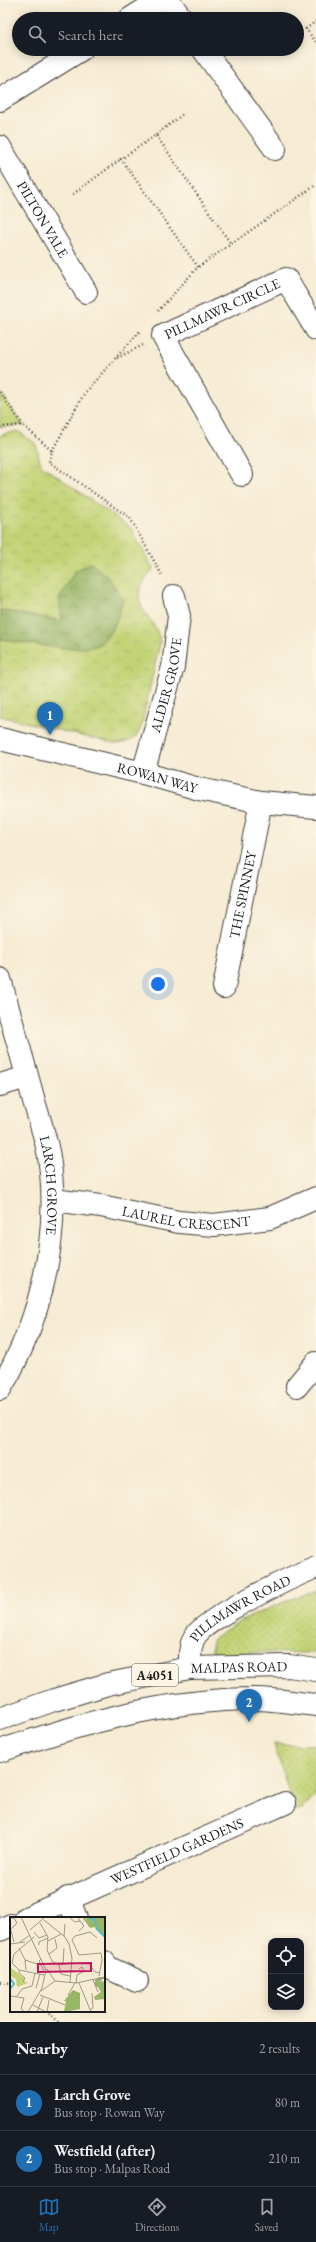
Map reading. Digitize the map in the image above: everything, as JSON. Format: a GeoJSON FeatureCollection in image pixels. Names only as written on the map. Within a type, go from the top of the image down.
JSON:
{"type":"FeatureCollection","features":[{"type":"Feature","properties":{"kind":"street"},"geometry":{"type":"LineString","coordinates":[[141,12],[160,0]]}},
{"type":"Feature","properties":{"kind":"street"},"geometry":{"type":"LineString","coordinates":[[168,0],[177,12]]}},
{"type":"Feature","properties":{"kind":"street"},"geometry":{"type":"LineString","coordinates":[[0,100],[71,56]]}},
{"type":"Feature","properties":{"kind":"street"},"geometry":{"type":"LineString","coordinates":[[209,56],[275,148]]}},
{"type":"Feature","properties":{"kind":"street","name":"PILTON VALE"},"geometry":{"type":"LineString","coordinates":[[0,147],[86,292]]}},
{"type":"Feature","properties":{"kind":"street","name":"PILLMAWR CIRCLE"},"geometry":{"type":"LineString","coordinates":[[242,475],[163,336],[286,278],[316,329]]}},
{"type":"Feature","properties":{"kind":"street","name":"ALDER GROVE"},"geometry":{"type":"LineString","coordinates":[[143,773],[173,667],[179,616],[174,596]]}},
{"type":"Feature","properties":{"kind":"street","name":"ROWAN WAY"},"geometry":{"type":"LineString","coordinates":[[0,739],[143,773],[199,789],[262,802],[316,807]]}},
{"type":"Feature","properties":{"kind":"street","name":"THE SPINNEY"},"geometry":{"type":"LineString","coordinates":[[224,988],[262,802]]}},
{"type":"Feature","properties":{"kind":"street","name":"LARCH GROVE"},"geometry":{"type":"LineString","coordinates":[[0,979],[49,1156],[53,1200],[47,1267],[34,1315],[16,1363],[0,1389]]}},
{"type":"Feature","properties":{"kind":"street"},"geometry":{"type":"LineString","coordinates":[[0,1085],[28,1077]]}},
{"type":"Feature","properties":{"kind":"street","name":"LAUREL CRESCENT"},"geometry":{"type":"LineString","coordinates":[[53,1200],[101,1206],[179,1222],[214,1225],[270,1218],[316,1198]]}},
{"type":"Feature","properties":{"kind":"street"},"geometry":{"type":"LineString","coordinates":[[297,1386],[316,1363]]}},
{"type":"Feature","properties":{"kind":"street","name":"PILLMAWR ROAD"},"geometry":{"type":"LineString","coordinates":[[190,1668],[189,1650],[194,1637],[206,1626],[240,1604],[316,1567]]}},
{"type":"Feature","properties":{"kind":"street","name":"MALPAS ROAD"},"geometry":{"type":"LineString","coordinates":[[0,1719],[54,1700],[108,1684],[190,1668],[289,1666],[316,1670]]}},
{"type":"Feature","properties":{"kind":"street","name":"A4051"},"geometry":{"type":"LineString","coordinates":[[0,1751],[65,1729],[113,1717],[186,1703],[256,1699],[316,1705]]}},
{"type":"Feature","properties":{"kind":"street","name":"WESTFIELD GARDENS"},"geometry":{"type":"LineString","coordinates":[[28,1917],[285,1803]]}},
{"type":"Feature","properties":{"kind":"street"},"geometry":{"type":"LineString","coordinates":[[68,1898],[76,1917]]}},
{"type":"Feature","properties":{"kind":"street"},"geometry":{"type":"LineString","coordinates":[[0,1930],[10,1925]]}},
{"type":"Feature","properties":{"kind":"street"},"geometry":{"type":"LineString","coordinates":[[105,1963],[109,1968],[137,1981]]}},
{"type":"Feature","properties":{"kind":"path"},"geometry":{"type":"LineString","coordinates":[[316,21],[306,29],[316,42]]}},
{"type":"Feature","properties":{"kind":"path"},"geometry":{"type":"LineString","coordinates":[[73,194],[183,114]]}},
{"type":"Feature","properties":{"kind":"path"},"geometry":{"type":"LineString","coordinates":[[156,134],[231,244]]}},
{"type":"Feature","properties":{"kind":"path"},"geometry":{"type":"LineString","coordinates":[[122,159],[198,267]]}},
{"type":"Feature","properties":{"kind":"path"},"geometry":{"type":"LineString","coordinates":[[116,358],[163,336]]}},
{"type":"Feature","properties":{"kind":"path"},"geometry":{"type":"LineString","coordinates":[[0,392],[23,425],[52,451],[49,462],[130,518],[174,596]]}},
{"type":"Feature","properties":{"kind":"path"},"geometry":{"type":"LineString","coordinates":[[0,427],[23,425]]}},
{"type":"Feature","properties":{"kind":"path"},"geometry":{"type":"LineString","coordinates":[[0,1982],[10,1983]]}},
{"type":"Feature","properties":{"kind":"path"},"geometry":{"type":"LineString","coordinates":[[47,2012],[59,2022]]}},
{"type":"Feature","properties":{"kind":"green space"},"geometry":{"type":"Polygon","coordinates":[[[0,392],[23,425],[0,427],[0,392]]]}},
{"type":"Feature","properties":{"kind":"green space"},"geometry":{"type":"Polygon","coordinates":[[[18,431],[36,444],[41,465],[131,528],[153,569],[139,592],[139,601],[157,632],[160,643],[141,727],[137,735],[128,742],[115,744],[0,716],[0,639],[53,647],[93,647],[101,643],[113,628],[123,599],[109,578],[91,563],[75,571],[59,599],[62,621],[0,610],[0,435],[18,431]]]}},
{"type":"Feature","properties":{"kind":"green space"},"geometry":{"type":"Polygon","coordinates":[[[91,562],[109,578],[123,599],[115,623],[106,638],[101,643],[93,647],[68,648],[0,639],[0,610],[61,621],[59,599],[75,571],[91,562]]]}},
{"type":"Feature","properties":{"kind":"green space"},"geometry":{"type":"Polygon","coordinates":[[[316,1591],[316,1653],[254,1652],[220,1655],[212,1651],[212,1640],[231,1627],[278,1605],[316,1591]]]}},
{"type":"Feature","properties":{"kind":"green space"},"geometry":{"type":"Polygon","coordinates":[[[274,1744],[316,1745],[316,1795],[304,1808],[294,1811],[274,1744]]]}},
{"type":"Feature","properties":{"kind":"place","name":"Larch Grove"},"geometry":{"type":"Point","coordinates":[50,735]}},
{"type":"Feature","properties":{"kind":"place","name":"Westfield (after)"},"geometry":{"type":"Point","coordinates":[249,1722]}}]}
